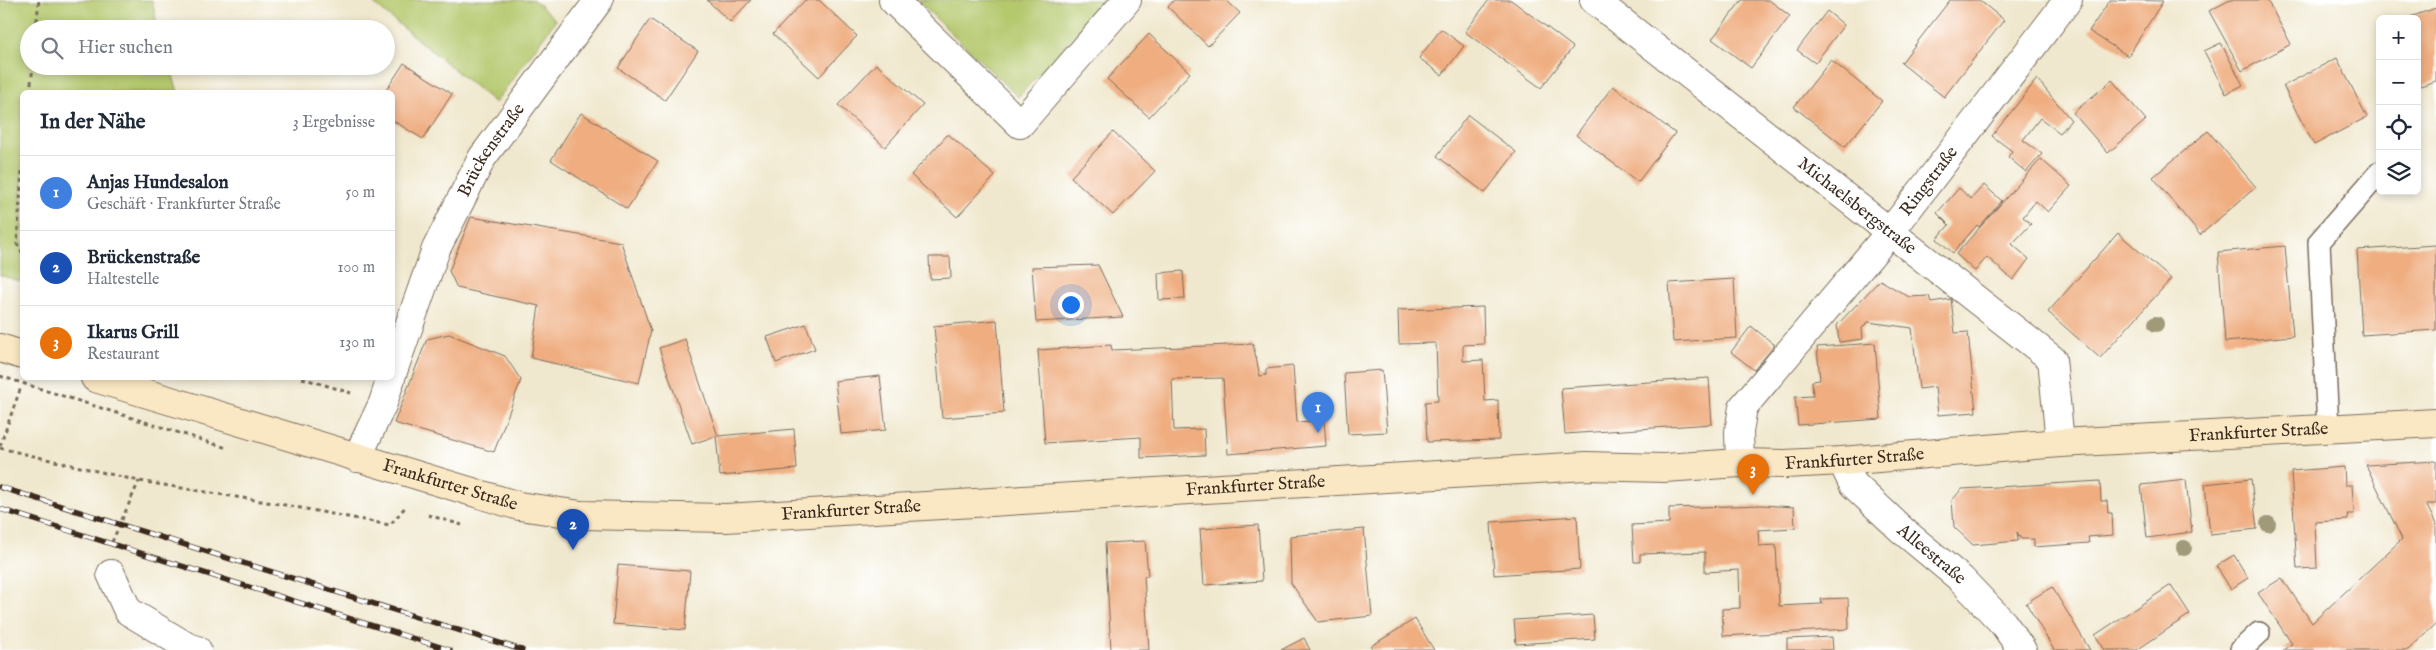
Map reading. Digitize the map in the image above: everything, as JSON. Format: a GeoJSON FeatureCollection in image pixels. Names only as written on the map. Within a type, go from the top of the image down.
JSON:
{"type":"FeatureCollection","features":[{"type":"Feature","properties":{"kind":"main road"},"geometry":{"type":"LineString","coordinates":[[0,348],[20,354]]}},
{"type":"Feature","properties":{"kind":"main road","name":"Frankfurter Straße"},"geometry":{"type":"LineString","coordinates":[[101,380],[519,506],[581,515],[726,518],[1586,466],[1664,468],[1740,463],[1785,464],[1842,461],[2060,443],[2436,423]]}},
{"type":"Feature","properties":{"kind":"street","name":"Brückenstraße"},"geometry":{"type":"LineString","coordinates":[[395,367],[436,249],[482,158],[599,0]]}},
{"type":"Feature","properties":{"kind":"street"},"geometry":{"type":"LineString","coordinates":[[893,0],[1020,124],[1127,0]]}},
{"type":"Feature","properties":{"kind":"street","name":"Michaelsbergstraße"},"geometry":{"type":"LineString","coordinates":[[1594,0],[2052,359],[2060,443]]}},
{"type":"Feature","properties":{"kind":"street","name":"Ringstraße"},"geometry":{"type":"LineString","coordinates":[[1740,463],[1739,432],[1743,407],[1891,231],[2068,0]]}},
{"type":"Feature","properties":{"kind":"street","name":"Brückenstraße"},"geometry":{"type":"LineString","coordinates":[[357,458],[391,380]]}},
{"type":"Feature","properties":{"kind":"street","name":"Alleestraße"},"geometry":{"type":"LineString","coordinates":[[1842,461],[1853,484],[1902,530],[1961,579],[2003,623],[2022,650]]}},
{"type":"Feature","properties":{"kind":"street"},"geometry":{"type":"LineString","coordinates":[[111,574],[128,611],[186,646],[197,650]]}},
{"type":"Feature","properties":{"kind":"lane"},"geometry":{"type":"LineString","coordinates":[[2328,429],[2319,242],[2376,177]]}},
{"type":"Feature","properties":{"kind":"lane"},"geometry":{"type":"LineString","coordinates":[[2241,650],[2259,633]]}},
{"type":"Feature","properties":{"kind":"path"},"geometry":{"type":"LineString","coordinates":[[37,20],[39,0]]}},
{"type":"Feature","properties":{"kind":"path"},"geometry":{"type":"LineString","coordinates":[[30,90],[32,75]]}},
{"type":"Feature","properties":{"kind":"path"},"geometry":{"type":"LineString","coordinates":[[20,200],[17,244],[20,249]]}},
{"type":"Feature","properties":{"kind":"path"},"geometry":{"type":"LineString","coordinates":[[0,376],[227,448]]}},
{"type":"Feature","properties":{"kind":"path"},"geometry":{"type":"LineString","coordinates":[[24,380],[0,447],[139,481],[285,505],[390,525],[406,508]]}},
{"type":"Feature","properties":{"kind":"path"},"geometry":{"type":"LineString","coordinates":[[308,380],[382,403]]}},
{"type":"Feature","properties":{"kind":"path"},"geometry":{"type":"LineString","coordinates":[[111,574],[110,547],[139,481]]}},
{"type":"Feature","properties":{"kind":"green space"},"geometry":{"type":"Polygon","coordinates":[[[0,0],[152,0],[156,20],[20,20],[20,75],[173,75],[177,90],[20,90],[20,281],[0,275],[0,0]]]}},
{"type":"Feature","properties":{"kind":"green space"},"geometry":{"type":"Polygon","coordinates":[[[376,0],[534,0],[556,20],[495,103],[373,3],[376,0]]]}},
{"type":"Feature","properties":{"kind":"green space"},"geometry":{"type":"Polygon","coordinates":[[[917,0],[1106,0],[1018,97],[917,0]]]}},
{"type":"Feature","properties":{"kind":"building"},"geometry":{"type":"Polygon","coordinates":[[[707,0],[751,0],[730,22],[707,0]]]}},
{"type":"Feature","properties":{"kind":"building"},"geometry":{"type":"Polygon","coordinates":[[[805,0],[819,0],[857,36],[819,77],[773,34],[805,0]]]}},
{"type":"Feature","properties":{"kind":"building"},"geometry":{"type":"Polygon","coordinates":[[[1174,0],[1226,0],[1240,13],[1208,46],[1168,7],[1174,0]]]}},
{"type":"Feature","properties":{"kind":"building"},"geometry":{"type":"Polygon","coordinates":[[[1489,0],[1511,0],[1573,47],[1541,88],[1465,32],[1489,0]]]}},
{"type":"Feature","properties":{"kind":"building"},"geometry":{"type":"Polygon","coordinates":[[[1742,0],[1769,0],[1790,16],[1751,68],[1712,39],[1742,0]]]}},
{"type":"Feature","properties":{"kind":"building"},"geometry":{"type":"Polygon","coordinates":[[[1950,0],[1979,0],[2004,20],[1944,97],[1901,63],[1950,0]]]}},
{"type":"Feature","properties":{"kind":"building"},"geometry":{"type":"Polygon","coordinates":[[[2110,0],[2163,1],[2128,56],[2089,31],[2110,0]]]}},
{"type":"Feature","properties":{"kind":"building"},"geometry":{"type":"Polygon","coordinates":[[[2230,0],[2267,0],[2291,44],[2242,71],[2209,11],[2230,0]]]}},
{"type":"Feature","properties":{"kind":"building"},"geometry":{"type":"Polygon","coordinates":[[[2436,8],[2436,81],[2421,86],[2421,15],[2416,15],[2436,8]]]}},
{"type":"Feature","properties":{"kind":"building"},"geometry":{"type":"Polygon","coordinates":[[[1827,11],[1844,25],[1815,63],[1797,50],[1827,11]]]}},
{"type":"Feature","properties":{"kind":"building"},"geometry":{"type":"Polygon","coordinates":[[[650,19],[698,51],[665,100],[618,68],[650,19]]]}},
{"type":"Feature","properties":{"kind":"building"},"geometry":{"type":"Polygon","coordinates":[[[1441,29],[1464,46],[1442,75],[1419,58],[1441,29]]]}},
{"type":"Feature","properties":{"kind":"building"},"geometry":{"type":"Polygon","coordinates":[[[1149,34],[1190,73],[1149,117],[1107,79],[1149,34]]]}},
{"type":"Feature","properties":{"kind":"building"},"geometry":{"type":"Polygon","coordinates":[[[2221,43],[2243,85],[2226,94],[2204,51],[2221,43]]]}},
{"type":"Feature","properties":{"kind":"building"},"geometry":{"type":"Polygon","coordinates":[[[2337,58],[2367,117],[2314,145],[2283,86],[2337,58]]]}},
{"type":"Feature","properties":{"kind":"building"},"geometry":{"type":"Polygon","coordinates":[[[1831,60],[1882,101],[1845,147],[1794,107],[1831,60]]]}},
{"type":"Feature","properties":{"kind":"building"},"geometry":{"type":"Polygon","coordinates":[[[404,63],[452,94],[423,139],[395,122],[395,90],[386,90],[404,63]]]}},
{"type":"Feature","properties":{"kind":"building"},"geometry":{"type":"Polygon","coordinates":[[[876,64],[923,105],[885,147],[838,105],[876,64]]]}},
{"type":"Feature","properties":{"kind":"building"},"geometry":{"type":"Polygon","coordinates":[[[2037,79],[2071,120],[2060,133],[2040,118],[2023,140],[2042,154],[2026,172],[2008,157],[2012,151],[1992,136],[2037,79]]]}},
{"type":"Feature","properties":{"kind":"building"},"geometry":{"type":"Polygon","coordinates":[[[2112,80],[2146,120],[2108,153],[2073,113],[2112,80]]]}},
{"type":"Feature","properties":{"kind":"building"},"geometry":{"type":"Polygon","coordinates":[[[1613,86],[1675,133],[1638,182],[1576,135],[1613,86]]]}},
{"type":"Feature","properties":{"kind":"building"},"geometry":{"type":"Polygon","coordinates":[[[581,113],[658,161],[627,209],[551,160],[581,113]]]}},
{"type":"Feature","properties":{"kind":"building"},"geometry":{"type":"Polygon","coordinates":[[[1468,115],[1516,152],[1485,193],[1437,156],[1468,115]]]}},
{"type":"Feature","properties":{"kind":"building"},"geometry":{"type":"Polygon","coordinates":[[[2208,131],[2256,187],[2200,235],[2153,177],[2208,131]]]}},
{"type":"Feature","properties":{"kind":"building"},"geometry":{"type":"Polygon","coordinates":[[[1113,132],[1155,171],[1113,215],[1071,177],[1113,132]]]}},
{"type":"Feature","properties":{"kind":"building"},"geometry":{"type":"Polygon","coordinates":[[[948,134],[995,176],[957,217],[911,175],[948,134]]]}},
{"type":"Feature","properties":{"kind":"building"},"geometry":{"type":"Polygon","coordinates":[[[2041,159],[2071,186],[2048,212],[2036,201],[2023,217],[2031,224],[2012,244],[2029,259],[2013,280],[1987,257],[1975,271],[1956,254],[2041,159]]]}},
{"type":"Feature","properties":{"kind":"building"},"geometry":{"type":"Polygon","coordinates":[[[1984,185],[2002,201],[1979,227],[1977,225],[1953,253],[1937,239],[1949,225],[1937,213],[1959,188],[1971,199],[1984,185]]]}},
{"type":"Feature","properties":{"kind":"building"},"geometry":{"type":"Polygon","coordinates":[[[471,217],[621,242],[651,331],[639,383],[531,358],[539,306],[457,288],[449,271],[471,217]]]}},
{"type":"Feature","properties":{"kind":"building"},"geometry":{"type":"Polygon","coordinates":[[[2118,233],[2171,279],[2100,358],[2048,312],[2118,233]]]}},
{"type":"Feature","properties":{"kind":"building"},"geometry":{"type":"Polygon","coordinates":[[[2436,245],[2436,330],[2362,335],[2357,250],[2436,245]]]}},
{"type":"Feature","properties":{"kind":"building"},"geometry":{"type":"Polygon","coordinates":[[[2285,246],[2293,336],[2225,342],[2218,252],[2285,246]]]}},
{"type":"Feature","properties":{"kind":"building"},"geometry":{"type":"Polygon","coordinates":[[[929,257],[950,257],[951,278],[930,279],[929,257]]]}},
{"type":"Feature","properties":{"kind":"building"},"geometry":{"type":"Polygon","coordinates":[[[1098,265],[1123,317],[1036,322],[1032,267],[1098,265]]]}},
{"type":"Feature","properties":{"kind":"building"},"geometry":{"type":"Polygon","coordinates":[[[1183,271],[1185,299],[1159,300],[1158,273],[1183,271]]]}},
{"type":"Feature","properties":{"kind":"building"},"geometry":{"type":"Polygon","coordinates":[[[1734,279],[1737,338],[1673,342],[1669,283],[1734,279]]]}},
{"type":"Feature","properties":{"kind":"building"},"geometry":{"type":"Polygon","coordinates":[[[1880,280],[1909,297],[1929,296],[1931,302],[1951,299],[1955,333],[1968,332],[1976,412],[1938,415],[1935,387],[1919,389],[1912,328],[1868,322],[1862,328],[1863,339],[1839,342],[1837,325],[1880,280]]]}},
{"type":"Feature","properties":{"kind":"building"},"geometry":{"type":"Polygon","coordinates":[[[1483,307],[1484,344],[1463,345],[1463,361],[1483,360],[1485,401],[1498,400],[1499,440],[1427,442],[1425,402],[1438,401],[1436,343],[1399,344],[1398,310],[1483,307]]]}},
{"type":"Feature","properties":{"kind":"building"},"geometry":{"type":"Polygon","coordinates":[[[997,320],[1004,413],[942,418],[934,326],[997,320]]]}},
{"type":"Feature","properties":{"kind":"building"},"geometry":{"type":"Polygon","coordinates":[[[806,324],[815,349],[776,363],[767,337],[806,324]]]}},
{"type":"Feature","properties":{"kind":"building"},"geometry":{"type":"Polygon","coordinates":[[[1751,326],[1775,345],[1754,370],[1731,352],[1751,326]]]}},
{"type":"Feature","properties":{"kind":"building"},"geometry":{"type":"Polygon","coordinates":[[[449,334],[505,356],[521,380],[494,452],[394,423],[427,339],[449,334]]]}},
{"type":"Feature","properties":{"kind":"building"},"geometry":{"type":"Polygon","coordinates":[[[685,339],[718,436],[794,429],[797,469],[720,476],[716,436],[692,444],[659,348],[685,339]]]}},
{"type":"Feature","properties":{"kind":"building"},"geometry":{"type":"Polygon","coordinates":[[[1875,343],[1881,419],[1798,425],[1795,397],[1813,396],[1812,381],[1820,380],[1817,347],[1875,343]]]}},
{"type":"Feature","properties":{"kind":"building"},"geometry":{"type":"Polygon","coordinates":[[[1253,344],[1260,376],[1266,375],[1266,369],[1293,366],[1297,422],[1324,420],[1326,446],[1228,454],[1223,378],[1172,379],[1174,430],[1204,429],[1205,455],[1141,458],[1141,437],[1045,443],[1038,350],[1111,345],[1112,350],[1253,344]]]}},
{"type":"Feature","properties":{"kind":"building"},"geometry":{"type":"Polygon","coordinates":[[[1382,370],[1387,432],[1348,434],[1344,373],[1382,370]]]}},
{"type":"Feature","properties":{"kind":"building"},"geometry":{"type":"Polygon","coordinates":[[[880,376],[886,430],[841,434],[835,381],[880,376]]]}},
{"type":"Feature","properties":{"kind":"building"},"geometry":{"type":"Polygon","coordinates":[[[1709,378],[1712,424],[1565,434],[1561,388],[1709,378]]]}},
{"type":"Feature","properties":{"kind":"building"},"geometry":{"type":"Polygon","coordinates":[[[2436,461],[2436,504],[2426,504],[2436,524],[2436,624],[2408,650],[2283,650],[2292,644],[2258,593],[2282,578],[2312,623],[2402,539],[2366,465],[2436,461]]]}},
{"type":"Feature","properties":{"kind":"building"},"geometry":{"type":"Polygon","coordinates":[[[2344,467],[2345,485],[2352,485],[2354,514],[2347,514],[2348,520],[2315,522],[2317,568],[2297,569],[2291,471],[2344,467]]]}},
{"type":"Feature","properties":{"kind":"building"},"geometry":{"type":"Polygon","coordinates":[[[2251,479],[2257,529],[2210,534],[2205,484],[2251,479]]]}},
{"type":"Feature","properties":{"kind":"building"},"geometry":{"type":"Polygon","coordinates":[[[2186,480],[2192,532],[2147,538],[2141,485],[2186,480]]]}},
{"type":"Feature","properties":{"kind":"building"},"geometry":{"type":"Polygon","coordinates":[[[2100,481],[2101,501],[2107,501],[2108,513],[2112,513],[2113,535],[2088,537],[2089,543],[2034,547],[2034,539],[2021,539],[2017,532],[2018,541],[1973,545],[1954,527],[1952,500],[1962,489],[2100,481]]]}},
{"type":"Feature","properties":{"kind":"building"},"geometry":{"type":"Polygon","coordinates":[[[1762,505],[1794,507],[1795,528],[1758,530],[1759,546],[1776,545],[1779,606],[1822,604],[1821,599],[1848,598],[1849,629],[1723,636],[1722,609],[1740,608],[1739,570],[1705,572],[1705,552],[1640,554],[1640,562],[1634,562],[1632,525],[1669,523],[1669,508],[1762,505]]]}},
{"type":"Feature","properties":{"kind":"building"},"geometry":{"type":"Polygon","coordinates":[[[1577,516],[1580,569],[1494,575],[1491,522],[1577,516]]]}},
{"type":"Feature","properties":{"kind":"building"},"geometry":{"type":"Polygon","coordinates":[[[1258,525],[1262,581],[1204,585],[1200,529],[1258,525]]]}},
{"type":"Feature","properties":{"kind":"building"},"geometry":{"type":"Polygon","coordinates":[[[1364,529],[1372,616],[1318,622],[1291,583],[1290,536],[1364,529]]]}},
{"type":"Feature","properties":{"kind":"building"},"geometry":{"type":"Polygon","coordinates":[[[1145,541],[1148,576],[1144,576],[1149,650],[1111,650],[1105,543],[1145,541]]]}},
{"type":"Feature","properties":{"kind":"building"},"geometry":{"type":"Polygon","coordinates":[[[2234,555],[2248,578],[2231,589],[2216,566],[2234,555]]]}},
{"type":"Feature","properties":{"kind":"building"},"geometry":{"type":"Polygon","coordinates":[[[618,565],[690,571],[685,630],[613,624],[618,565]]]}},
{"type":"Feature","properties":{"kind":"building"},"geometry":{"type":"Polygon","coordinates":[[[2171,585],[2190,614],[2137,650],[2105,650],[2095,635],[2171,585]]]}},
{"type":"Feature","properties":{"kind":"building"},"geometry":{"type":"Polygon","coordinates":[[[2052,587],[2090,650],[2054,650],[2026,603],[2052,587]]]}},
{"type":"Feature","properties":{"kind":"building"},"geometry":{"type":"Polygon","coordinates":[[[1593,615],[1595,639],[1516,644],[1514,620],[1593,615]]]}},
{"type":"Feature","properties":{"kind":"building"},"geometry":{"type":"Polygon","coordinates":[[[1415,619],[1434,650],[1373,650],[1371,646],[1415,619]]]}},
{"type":"Feature","properties":{"kind":"building"},"geometry":{"type":"Polygon","coordinates":[[[1832,637],[1833,650],[1787,650],[1787,639],[1832,637]]]}},
{"type":"Feature","properties":{"kind":"building"},"geometry":{"type":"Polygon","coordinates":[[[1304,638],[1310,650],[1281,650],[1304,638]]]}},
{"type":"Feature","properties":{"kind":"railway"},"geometry":{"type":"LineString","coordinates":[[0,487],[522,650]]}},
{"type":"Feature","properties":{"kind":"railway"},"geometry":{"type":"LineString","coordinates":[[0,509],[450,650]]}},
{"type":"Feature","properties":{"kind":"place","name":"Anjas Hundesalon"},"geometry":{"type":"Point","coordinates":[1318,433]}},
{"type":"Feature","properties":{"kind":"place","name":"Ikarus Grill"},"geometry":{"type":"Point","coordinates":[1753,495]}},
{"type":"Feature","properties":{"kind":"place","name":"Brückenstraße"},"geometry":{"type":"Point","coordinates":[573,550]}}]}
